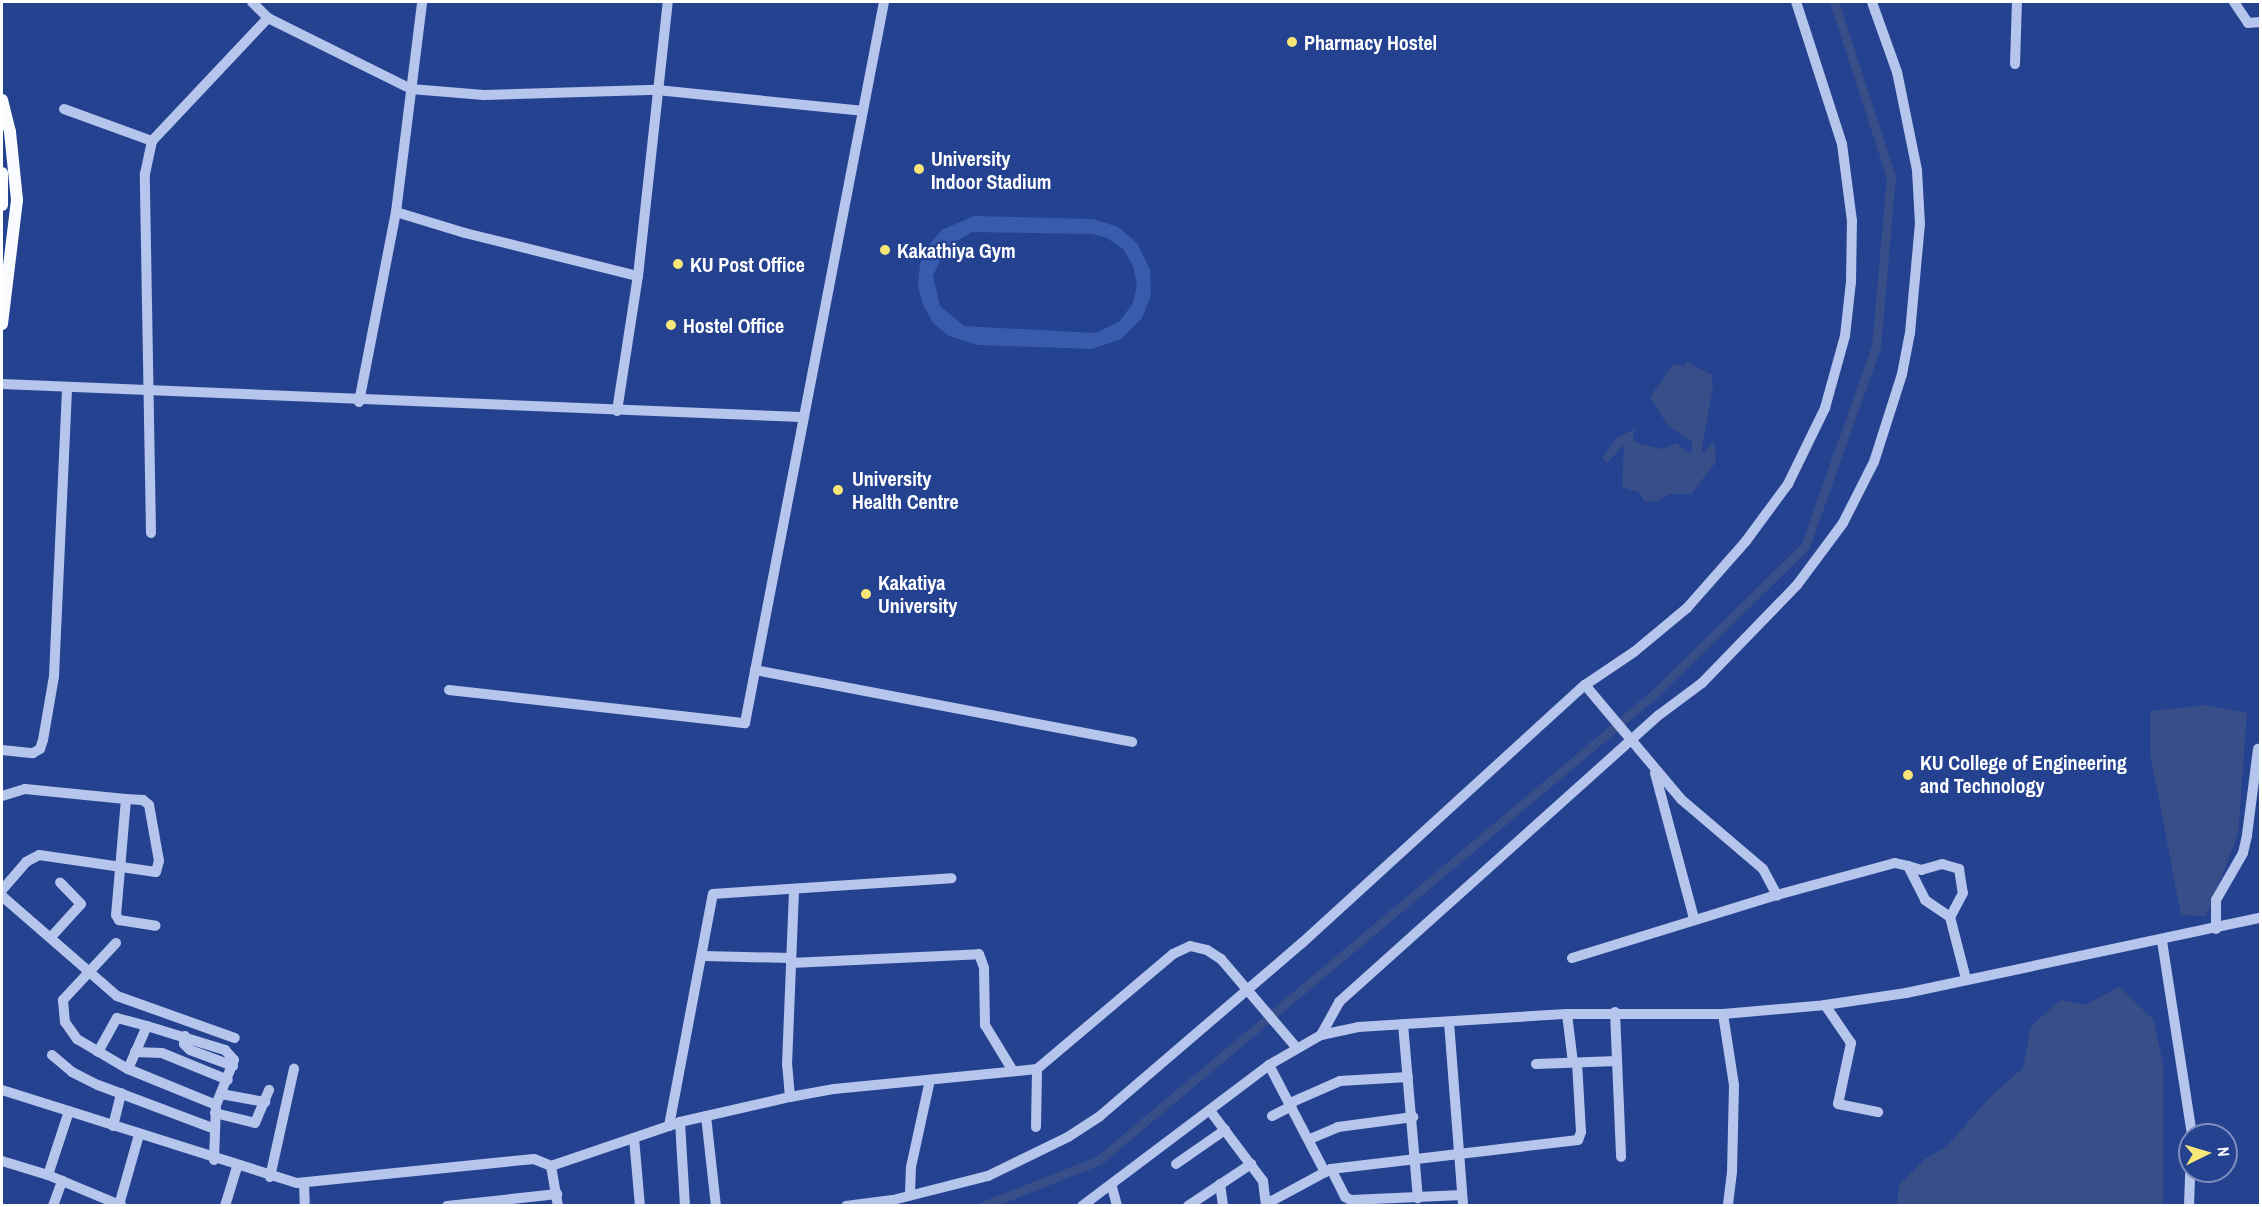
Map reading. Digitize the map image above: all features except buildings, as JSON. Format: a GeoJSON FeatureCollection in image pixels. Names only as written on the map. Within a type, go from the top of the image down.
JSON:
{"type":"FeatureCollection","features":[{"type":"Feature","properties":{"kind":"main road"},"geometry":{"type":"LineString","coordinates":[[2,100],[10,132],[17,200],[2,324]]}},
{"type":"Feature","properties":{"kind":"main road"},"geometry":{"type":"LineString","coordinates":[[2,173],[2,205]]}},
{"type":"Feature","properties":{"kind":"street"},"geometry":{"type":"LineString","coordinates":[[252,2],[268,18],[411,89],[484,95],[657,90],[862,111]]}},
{"type":"Feature","properties":{"kind":"street"},"geometry":{"type":"LineString","coordinates":[[359,402],[396,212],[422,2]]}},
{"type":"Feature","properties":{"kind":"street"},"geometry":{"type":"LineString","coordinates":[[617,411],[638,276],[668,2]]}},
{"type":"Feature","properties":{"kind":"street"},"geometry":{"type":"LineString","coordinates":[[449,690],[745,723],[801,417],[884,2]]}},
{"type":"Feature","properties":{"kind":"street"},"geometry":{"type":"LineString","coordinates":[[846,1206],[988,1176],[1068,1137],[1153,1072],[1248,994],[1585,685],[1634,652],[1687,608],[1746,541],[1788,484],[1825,408],[1845,336],[1852,221],[1842,144],[1796,2]]}},
{"type":"Feature","properties":{"kind":"street"},"geometry":{"type":"LineString","coordinates":[[1321,1035],[1339,1002],[1485,868],[1631,739],[1702,683],[1797,585],[1843,523],[1874,462],[1893,405],[1910,333],[1920,213],[1917,170],[1897,72],[1872,2]]}},
{"type":"Feature","properties":{"kind":"street"},"geometry":{"type":"LineString","coordinates":[[2015,64],[2017,2]]}},
{"type":"Feature","properties":{"kind":"street"},"geometry":{"type":"LineString","coordinates":[[2234,2],[2248,23],[2260,22]]}},
{"type":"Feature","properties":{"kind":"street"},"geometry":{"type":"LineString","coordinates":[[151,533],[145,174],[152,141],[268,18]]}},
{"type":"Feature","properties":{"kind":"street"},"geometry":{"type":"LineString","coordinates":[[64,109],[152,141]]}},
{"type":"Feature","properties":{"kind":"street"},"geometry":{"type":"LineString","coordinates":[[396,212],[465,233],[638,276]]}},
{"type":"Feature","properties":{"kind":"street"},"geometry":{"type":"LineString","coordinates":[[2,384],[359,402],[801,417]]}},
{"type":"Feature","properties":{"kind":"street"},"geometry":{"type":"LineString","coordinates":[[2,750],[33,753],[40,749],[43,740],[54,676],[67,389]]}},
{"type":"Feature","properties":{"kind":"street"},"geometry":{"type":"LineString","coordinates":[[755,670],[1132,742]]}},
{"type":"Feature","properties":{"kind":"street"},"geometry":{"type":"LineString","coordinates":[[1585,685],[1654,770],[1689,808],[1764,869],[1778,895]]}},
{"type":"Feature","properties":{"kind":"street"},"geometry":{"type":"LineString","coordinates":[[2216,928],[2216,900],[2243,853],[2258,749]]}},
{"type":"Feature","properties":{"kind":"street"},"geometry":{"type":"LineString","coordinates":[[1654,770],[1694,919]]}},
{"type":"Feature","properties":{"kind":"street"},"geometry":{"type":"LineString","coordinates":[[2,796],[25,789],[143,800],[149,804],[159,861],[152,873],[120,864],[39,855],[26,862],[2,890]]}},
{"type":"Feature","properties":{"kind":"street"},"geometry":{"type":"LineString","coordinates":[[126,800],[117,919],[156,926]]}},
{"type":"Feature","properties":{"kind":"street"},"geometry":{"type":"LineString","coordinates":[[1572,958],[1694,919],[1895,864],[1921,870],[1942,864],[1959,869],[1963,893],[1950,917]]}},
{"type":"Feature","properties":{"kind":"street"},"geometry":{"type":"LineString","coordinates":[[1908,866],[1926,900],[1950,917],[1966,979]]}},
{"type":"Feature","properties":{"kind":"street"},"geometry":{"type":"LineString","coordinates":[[669,1125],[713,894],[794,891],[951,878]]}},
{"type":"Feature","properties":{"kind":"street"},"geometry":{"type":"LineString","coordinates":[[52,936],[81,904],[60,882]]}},
{"type":"Feature","properties":{"kind":"street"},"geometry":{"type":"LineString","coordinates":[[790,1097],[788,1065],[794,891]]}},
{"type":"Feature","properties":{"kind":"street"},"geometry":{"type":"LineString","coordinates":[[2,896],[52,936],[121,998],[236,1038]]}},
{"type":"Feature","properties":{"kind":"street"},"geometry":{"type":"LineString","coordinates":[[1082,1206],[1112,1187],[1211,1112],[1269,1065],[1292,1043],[1321,1035],[1358,1027],[1567,1014],[1616,1012],[1723,1014],[1825,1005],[2158,941],[2260,918]]}},
{"type":"Feature","properties":{"kind":"street"},"geometry":{"type":"LineString","coordinates":[[2158,941],[2190,1123]]}},
{"type":"Feature","properties":{"kind":"street"},"geometry":{"type":"LineString","coordinates":[[116,943],[63,1000],[62,1007],[72,1033],[98,1052],[128,1069],[215,1109],[255,1123],[269,1090]]}},
{"type":"Feature","properties":{"kind":"street"},"geometry":{"type":"LineString","coordinates":[[2,1090],[214,1160],[270,1177],[304,1183],[534,1159],[551,1166],[669,1125],[790,1097],[1037,1069],[1173,954],[1190,946],[1207,950],[1221,959],[1248,994],[1292,1043]]}},
{"type":"Feature","properties":{"kind":"street"},"geometry":{"type":"LineString","coordinates":[[703,956],[791,961],[980,954],[984,968],[985,1025],[1013,1071]]}},
{"type":"Feature","properties":{"kind":"street"},"geometry":{"type":"LineString","coordinates":[[1825,1005],[1851,1043],[1838,1104],[1878,1112]]}},
{"type":"Feature","properties":{"kind":"street"},"geometry":{"type":"LineString","coordinates":[[1616,1012],[1621,1157]]}},
{"type":"Feature","properties":{"kind":"street"},"geometry":{"type":"LineString","coordinates":[[1211,1112],[1263,1180],[1266,1205],[1328,1171],[1578,1140],[1581,1132],[1575,1063],[1567,1014]]}},
{"type":"Feature","properties":{"kind":"street"},"geometry":{"type":"LineString","coordinates":[[1723,1014],[1734,1085],[1732,1172],[1728,1206]]}},
{"type":"Feature","properties":{"kind":"street"},"geometry":{"type":"LineString","coordinates":[[98,1052],[117,1018],[185,1036],[232,1053],[233,1066],[215,1109],[214,1160]]}},
{"type":"Feature","properties":{"kind":"street"},"geometry":{"type":"LineString","coordinates":[[1269,1065],[1328,1171],[1348,1199],[1462,1200],[1449,1022]]}},
{"type":"Feature","properties":{"kind":"street"},"geometry":{"type":"LineString","coordinates":[[1403,1024],[1413,1117],[1418,1198]]}},
{"type":"Feature","properties":{"kind":"street"},"geometry":{"type":"LineString","coordinates":[[128,1069],[147,1026]]}},
{"type":"Feature","properties":{"kind":"street"},"geometry":{"type":"LineString","coordinates":[[185,1036],[186,1048],[233,1066]]}},
{"type":"Feature","properties":{"kind":"street"},"geometry":{"type":"LineString","coordinates":[[201,1054],[206,1043]]}},
{"type":"Feature","properties":{"kind":"street"},"geometry":{"type":"LineString","coordinates":[[135,1052],[162,1053],[228,1080]]}},
{"type":"Feature","properties":{"kind":"street"},"geometry":{"type":"LineString","coordinates":[[52,1055],[80,1077],[215,1129]]}},
{"type":"Feature","properties":{"kind":"street"},"geometry":{"type":"LineString","coordinates":[[1536,1064],[1617,1061]]}},
{"type":"Feature","properties":{"kind":"street"},"geometry":{"type":"LineString","coordinates":[[1036,1127],[1037,1069]]}},
{"type":"Feature","properties":{"kind":"street"},"geometry":{"type":"LineString","coordinates":[[270,1177],[294,1070]]}},
{"type":"Feature","properties":{"kind":"street"},"geometry":{"type":"LineString","coordinates":[[1272,1116],[1291,1104],[1340,1081],[1408,1077]]}},
{"type":"Feature","properties":{"kind":"street"},"geometry":{"type":"LineString","coordinates":[[910,1194],[911,1167],[930,1080]]}},
{"type":"Feature","properties":{"kind":"street"},"geometry":{"type":"LineString","coordinates":[[113,1126],[121,1093]]}},
{"type":"Feature","properties":{"kind":"street"},"geometry":{"type":"LineString","coordinates":[[221,1094],[265,1102]]}},
{"type":"Feature","properties":{"kind":"street"},"geometry":{"type":"LineString","coordinates":[[48,1175],[69,1111]]}},
{"type":"Feature","properties":{"kind":"street"},"geometry":{"type":"LineString","coordinates":[[706,1116],[716,1206]]}},
{"type":"Feature","properties":{"kind":"street"},"geometry":{"type":"LineString","coordinates":[[1310,1139],[1338,1127],[1413,1117]]}},
{"type":"Feature","properties":{"kind":"street"},"geometry":{"type":"LineString","coordinates":[[680,1122],[685,1206]]}},
{"type":"Feature","properties":{"kind":"street"},"geometry":{"type":"LineString","coordinates":[[1176,1164],[1225,1130]]}},
{"type":"Feature","properties":{"kind":"street"},"geometry":{"type":"LineString","coordinates":[[2,1161],[62,1180],[120,1205],[139,1135]]}},
{"type":"Feature","properties":{"kind":"street"},"geometry":{"type":"LineString","coordinates":[[634,1138],[640,1206]]}},
{"type":"Feature","properties":{"kind":"street"},"geometry":{"type":"LineString","coordinates":[[1188,1206],[1251,1164]]}},
{"type":"Feature","properties":{"kind":"street"},"geometry":{"type":"LineString","coordinates":[[447,1206],[558,1200],[551,1166]]}},
{"type":"Feature","properties":{"kind":"street"},"geometry":{"type":"LineString","coordinates":[[225,1206],[237,1167]]}},
{"type":"Feature","properties":{"kind":"street"},"geometry":{"type":"LineString","coordinates":[[53,1206],[62,1180]]}},
{"type":"Feature","properties":{"kind":"street"},"geometry":{"type":"LineString","coordinates":[[304,1183],[305,1206]]}},
{"type":"Feature","properties":{"kind":"street"},"geometry":{"type":"LineString","coordinates":[[2189,1206],[2190,1183]]}},
{"type":"Feature","properties":{"kind":"street"},"geometry":{"type":"LineString","coordinates":[[1220,1184],[1223,1206]]}},
{"type":"Feature","properties":{"kind":"street"},"geometry":{"type":"LineString","coordinates":[[1112,1187],[1117,1206]]}},
{"type":"Feature","properties":{"kind":"shaded area"},"geometry":{"type":"Polygon","coordinates":[[[974,216],[1093,219],[1118,227],[1137,243],[1150,270],[1151,295],[1142,318],[1121,339],[1092,349],[978,345],[949,336],[933,323],[923,305],[918,285],[920,264],[928,246],[942,230],[974,216]],[[972,232],[946,247],[933,276],[940,306],[964,326],[1095,333],[1119,322],[1133,303],[1137,285],[1133,266],[1123,249],[1107,238],[1092,234],[972,232]]]}},
{"type":"Feature","properties":{"kind":"shaded area"},"geometry":{"type":"Polygon","coordinates":[[[1687,362],[1712,375],[1713,386],[1702,448],[1703,453],[1714,441],[1716,462],[1691,494],[1670,494],[1657,501],[1645,502],[1639,492],[1622,487],[1624,445],[1607,463],[1602,458],[1616,438],[1635,429],[1633,440],[1640,444],[1662,449],[1677,443],[1688,453],[1692,452],[1692,442],[1668,426],[1650,397],[1673,364],[1683,367],[1687,362]]]}},
{"type":"Feature","properties":{"kind":"shaded area"},"geometry":{"type":"Polygon","coordinates":[[[2206,705],[2247,713],[2238,835],[2206,916],[2181,915],[2150,753],[2150,711],[2206,705]]]}},
{"type":"Feature","properties":{"kind":"shaded area"},"geometry":{"type":"Polygon","coordinates":[[[2119,987],[2153,1019],[2163,1063],[2163,1205],[1897,1205],[1899,1185],[1926,1158],[1947,1146],[1991,1096],[2023,1068],[2031,1026],[2061,1000],[2085,1005],[2119,987]]]}},
{"type":"Feature","properties":{"kind":"waterway"},"geometry":{"type":"LineString","coordinates":[[983,1206],[1099,1160],[1653,695],[1805,546],[1876,347],[1891,177],[1834,2]]}},
{"type":"Feature","properties":{"kind":"place","name":"Pharmacy Hostel"},"geometry":{"type":"Point","coordinates":[1292,42]}},
{"type":"Feature","properties":{"kind":"place","name":"University Indoor Stadium"},"geometry":{"type":"Point","coordinates":[919,169]}},
{"type":"Feature","properties":{"kind":"place","name":"Kakathiya Gym"},"geometry":{"type":"Point","coordinates":[885,250]}},
{"type":"Feature","properties":{"kind":"place","name":"KU Post Office"},"geometry":{"type":"Point","coordinates":[678,264]}},
{"type":"Feature","properties":{"kind":"place","name":"Hostel Office"},"geometry":{"type":"Point","coordinates":[671,325]}},
{"type":"Feature","properties":{"kind":"place","name":"University Health Centre"},"geometry":{"type":"Point","coordinates":[838,490]}},
{"type":"Feature","properties":{"kind":"place","name":"Kakatiya University"},"geometry":{"type":"Point","coordinates":[866,594]}},
{"type":"Feature","properties":{"kind":"place","name":"KU College of Engineering and Technology"},"geometry":{"type":"Point","coordinates":[1908,775]}}]}
